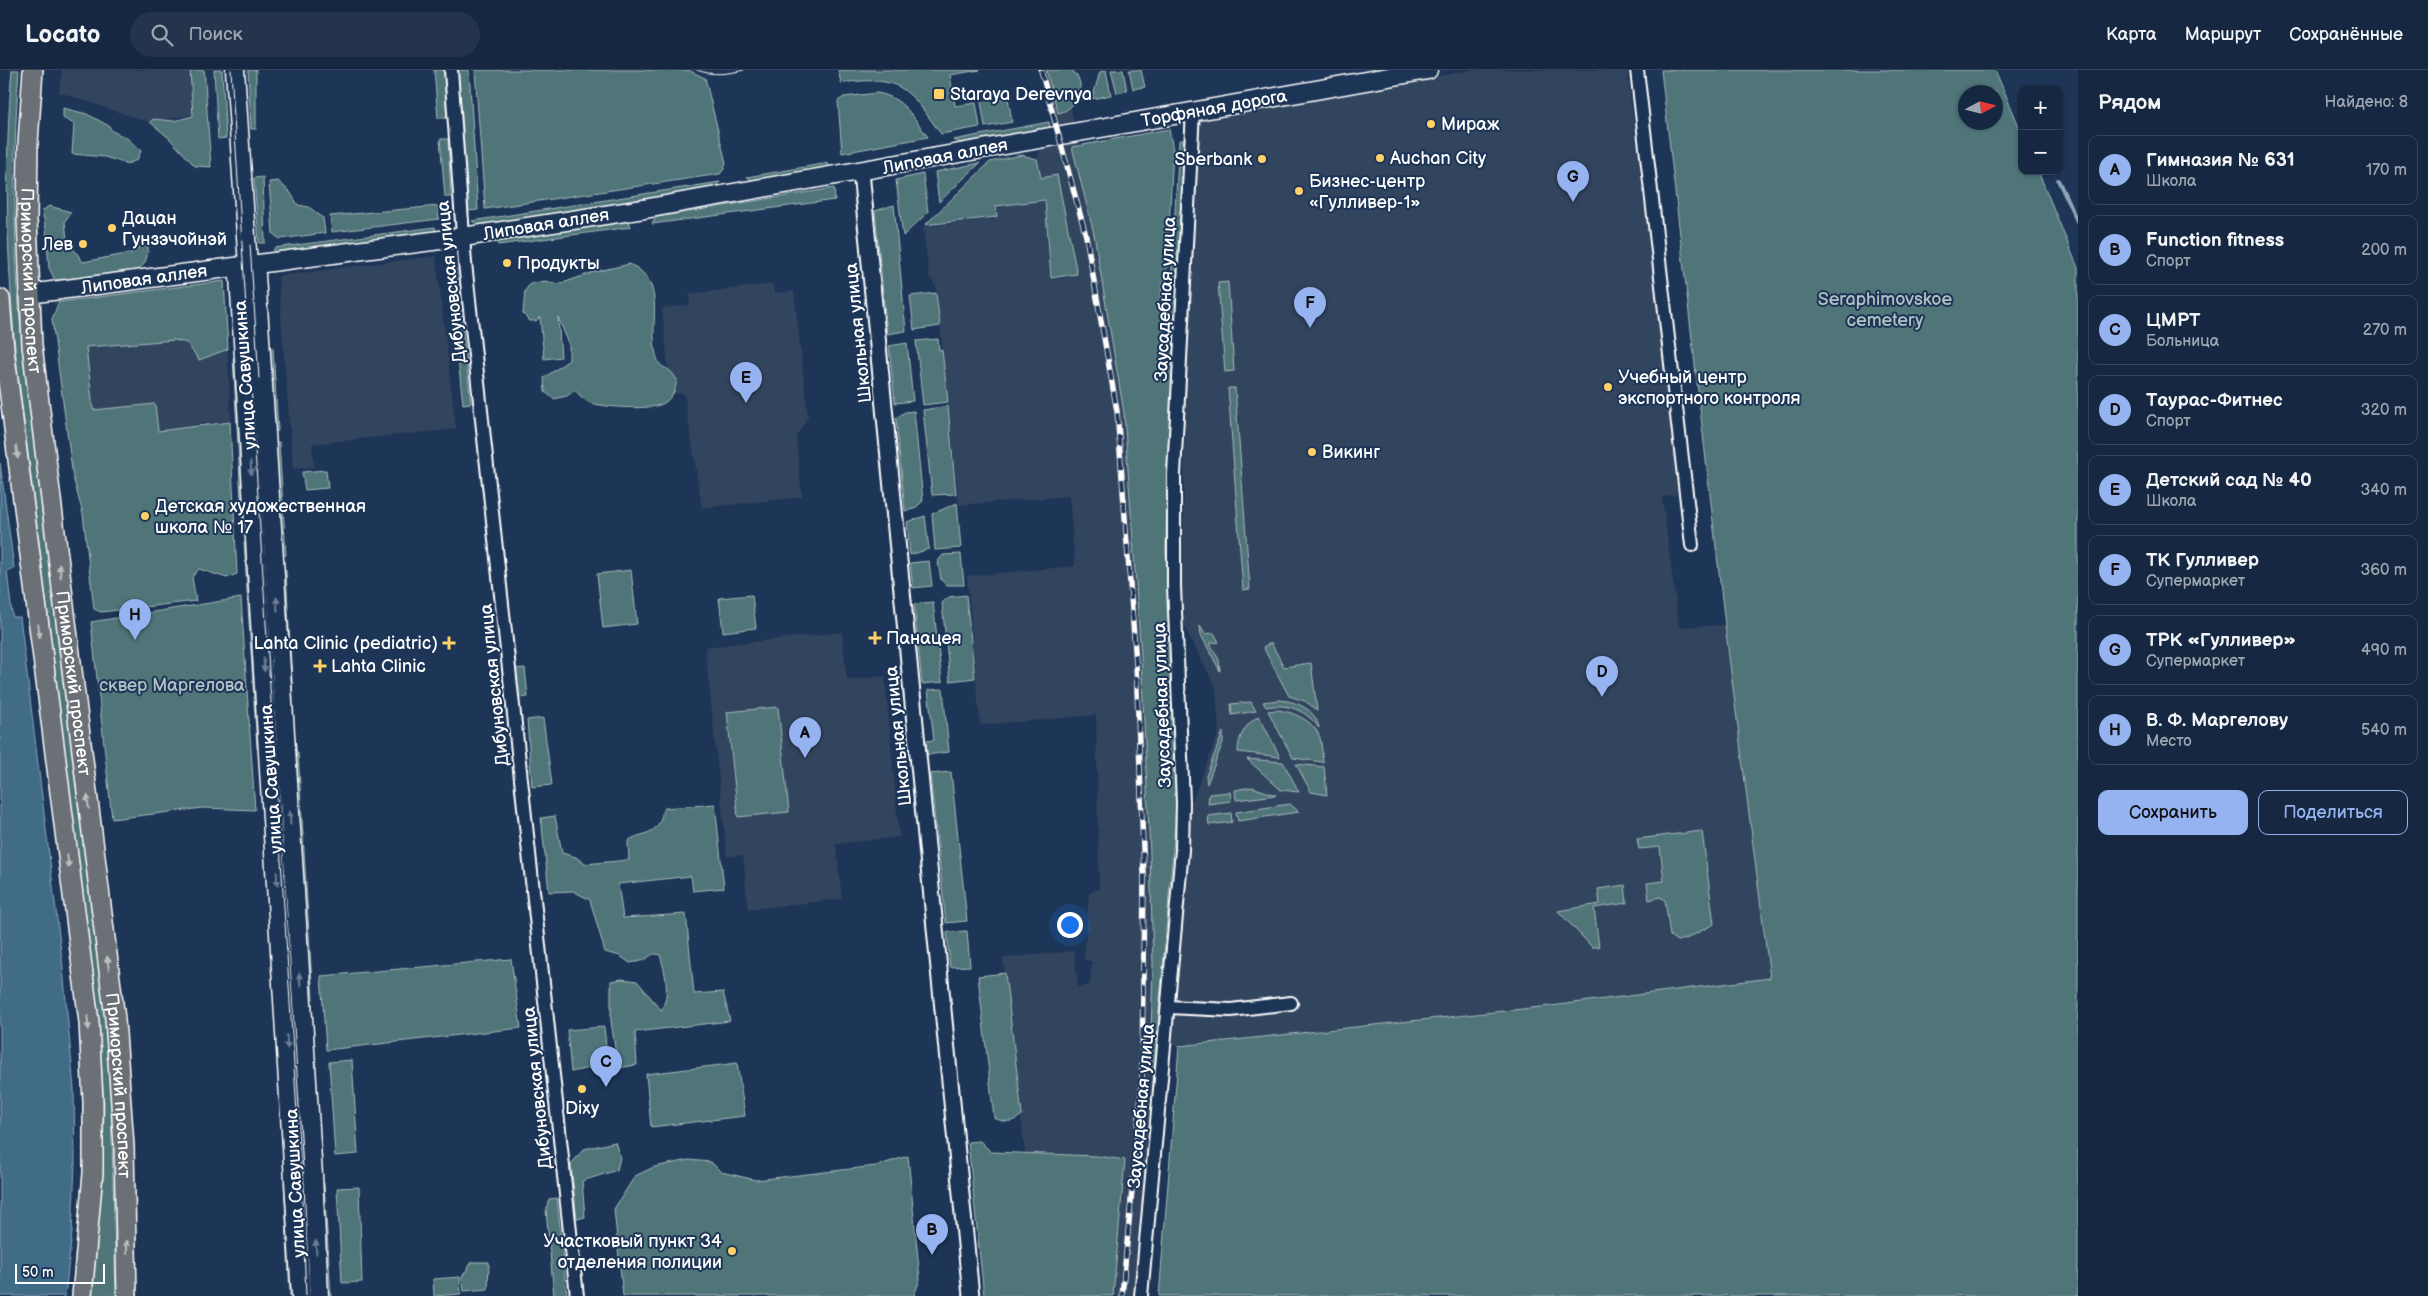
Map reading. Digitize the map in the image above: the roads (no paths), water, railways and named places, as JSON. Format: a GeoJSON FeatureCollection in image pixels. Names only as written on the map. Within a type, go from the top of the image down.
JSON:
{"type":"FeatureCollection","features":[{"type":"Feature","properties":{"kind":"main road","name":"Приморский проспект"},"geometry":{"type":"LineString","coordinates":[[33,70],[28,143],[32,345],[115,1019],[124,1146],[127,1296]]}},
{"type":"Feature","properties":{"kind":"main road","name":"улица Савушкина"},"geometry":{"type":"LineString","coordinates":[[234,70],[248,266],[256,274],[313,1176],[318,1296]]}},
{"type":"Feature","properties":{"kind":"main road","name":"Торфяная дорога"},"geometry":{"type":"LineString","coordinates":[[1059,135],[1428,70]]}},
{"type":"Feature","properties":{"kind":"main road","name":"Липовая аллея"},"geometry":{"type":"LineString","coordinates":[[30,294],[464,237],[738,194],[1059,135]]}},
{"type":"Feature","properties":{"kind":"main road","name":"улица Савушкина"},"geometry":{"type":"LineString","coordinates":[[248,266],[239,276],[301,1296]]}},
{"type":"Feature","properties":{"kind":"main road","name":"Приморский проспект"},"geometry":{"type":"LineString","coordinates":[[0,299],[15,436],[88,1022],[93,1102],[93,1173],[82,1296]]}},
{"type":"Feature","properties":{"kind":"street","name":"Дибуновская улица"},"geometry":{"type":"LineString","coordinates":[[451,70],[464,237],[577,1296]]}},
{"type":"Feature","properties":{"kind":"street"},"geometry":{"type":"LineString","coordinates":[[1637,70],[1692,545]]}},
{"type":"Feature","properties":{"kind":"street","name":"Заусадебная улица"},"geometry":{"type":"LineString","coordinates":[[1141,1296],[1182,850],[1183,803],[1174,576],[1174,474],[1193,111]]}},
{"type":"Feature","properties":{"kind":"street","name":"Школьная улица"},"geometry":{"type":"LineString","coordinates":[[861,172],[971,1296]]}},
{"type":"Feature","properties":{"kind":"street"},"geometry":{"type":"LineString","coordinates":[[1168,1007],[1232,1010],[1291,1003]]}},
{"type":"Feature","properties":{"kind":"waterway"},"geometry":{"type":"LineString","coordinates":[[2058,180],[2078,223]]}},
{"type":"Feature","properties":{"kind":"tram line"},"geometry":{"type":"LineString","coordinates":[[231,70],[301,1176],[306,1296]]}},
{"type":"Feature","properties":{"kind":"tram line"},"geometry":{"type":"LineString","coordinates":[[697,70],[720,74],[744,70]]}},
{"type":"Feature","properties":{"kind":"tram line"},"geometry":{"type":"LineString","coordinates":[[250,245],[259,378]]}},
{"type":"Feature","properties":{"kind":"railway"},"geometry":{"type":"LineString","coordinates":[[1041,70],[1086,236],[1117,411],[1136,663],[1144,874],[1142,1084],[1122,1296]]}},
{"type":"Feature","properties":{"kind":"place","name":"Staraya Derevnya"},"geometry":{"type":"Point","coordinates":[939,94]}},
{"type":"Feature","properties":{"kind":"place","name":"Мираж"},"geometry":{"type":"Point","coordinates":[1431,124]}},
{"type":"Feature","properties":{"kind":"place","name":"Auchan City"},"geometry":{"type":"Point","coordinates":[1380,158]}},
{"type":"Feature","properties":{"kind":"place","name":"Sberbank"},"geometry":{"type":"Point","coordinates":[1262,159]}},
{"type":"Feature","properties":{"kind":"place","name":"Бизнес-центр «Гулливер-1»"},"geometry":{"type":"Point","coordinates":[1299,191]}},
{"type":"Feature","properties":{"kind":"place","name":"ТРК «Гулливер»"},"geometry":{"type":"Point","coordinates":[1573,202]}},
{"type":"Feature","properties":{"kind":"place","name":"Дацан Гунзэчойнэй"},"geometry":{"type":"Point","coordinates":[112,228]}},
{"type":"Feature","properties":{"kind":"place","name":"Лев"},"geometry":{"type":"Point","coordinates":[83,244]}},
{"type":"Feature","properties":{"kind":"place","name":"Продукты"},"geometry":{"type":"Point","coordinates":[507,263]}},
{"type":"Feature","properties":{"kind":"place","name":"ТК Гулливер"},"geometry":{"type":"Point","coordinates":[1310,328]}},
{"type":"Feature","properties":{"kind":"place","name":"Учебный центр экспортного контроля"},"geometry":{"type":"Point","coordinates":[1608,387]}},
{"type":"Feature","properties":{"kind":"place","name":"Детский сад № 40"},"geometry":{"type":"Point","coordinates":[746,403]}},
{"type":"Feature","properties":{"kind":"place","name":"Викинг"},"geometry":{"type":"Point","coordinates":[1312,452]}},
{"type":"Feature","properties":{"kind":"place","name":"Детская художественная школа № 17"},"geometry":{"type":"Point","coordinates":[145,516]}},
{"type":"Feature","properties":{"kind":"place","name":"Панацея"},"geometry":{"type":"Point","coordinates":[875,638]}},
{"type":"Feature","properties":{"kind":"place","name":"В. Ф. Маргелову"},"geometry":{"type":"Point","coordinates":[135,640]}},
{"type":"Feature","properties":{"kind":"place","name":"Lahta Clinic (pediatric)"},"geometry":{"type":"Point","coordinates":[449,643]}},
{"type":"Feature","properties":{"kind":"place","name":"Lahta Clinic"},"geometry":{"type":"Point","coordinates":[320,666]}},
{"type":"Feature","properties":{"kind":"place","name":"Таурас-Фитнес"},"geometry":{"type":"Point","coordinates":[1602,697]}},
{"type":"Feature","properties":{"kind":"place","name":"Гимназия № 631"},"geometry":{"type":"Point","coordinates":[805,758]}},
{"type":"Feature","properties":{"kind":"place","name":"ЦМРТ"},"geometry":{"type":"Point","coordinates":[606,1087]}},
{"type":"Feature","properties":{"kind":"place","name":"Dixy"},"geometry":{"type":"Point","coordinates":[582,1089]}},
{"type":"Feature","properties":{"kind":"place","name":"Участковый пункт 34 отделения полиции"},"geometry":{"type":"Point","coordinates":[732,1251]}},
{"type":"Feature","properties":{"kind":"place","name":"Function fitness"},"geometry":{"type":"Point","coordinates":[932,1255]}},
{"type":"Feature","properties":{"kind":"park label","name":"Seraphimovskoe cemetery"},"geometry":{"type":"Point","coordinates":[1885,309]}},
{"type":"Feature","properties":{"kind":"park label","name":"сквер Маргелова"},"geometry":{"type":"Point","coordinates":[172,685]}}]}
